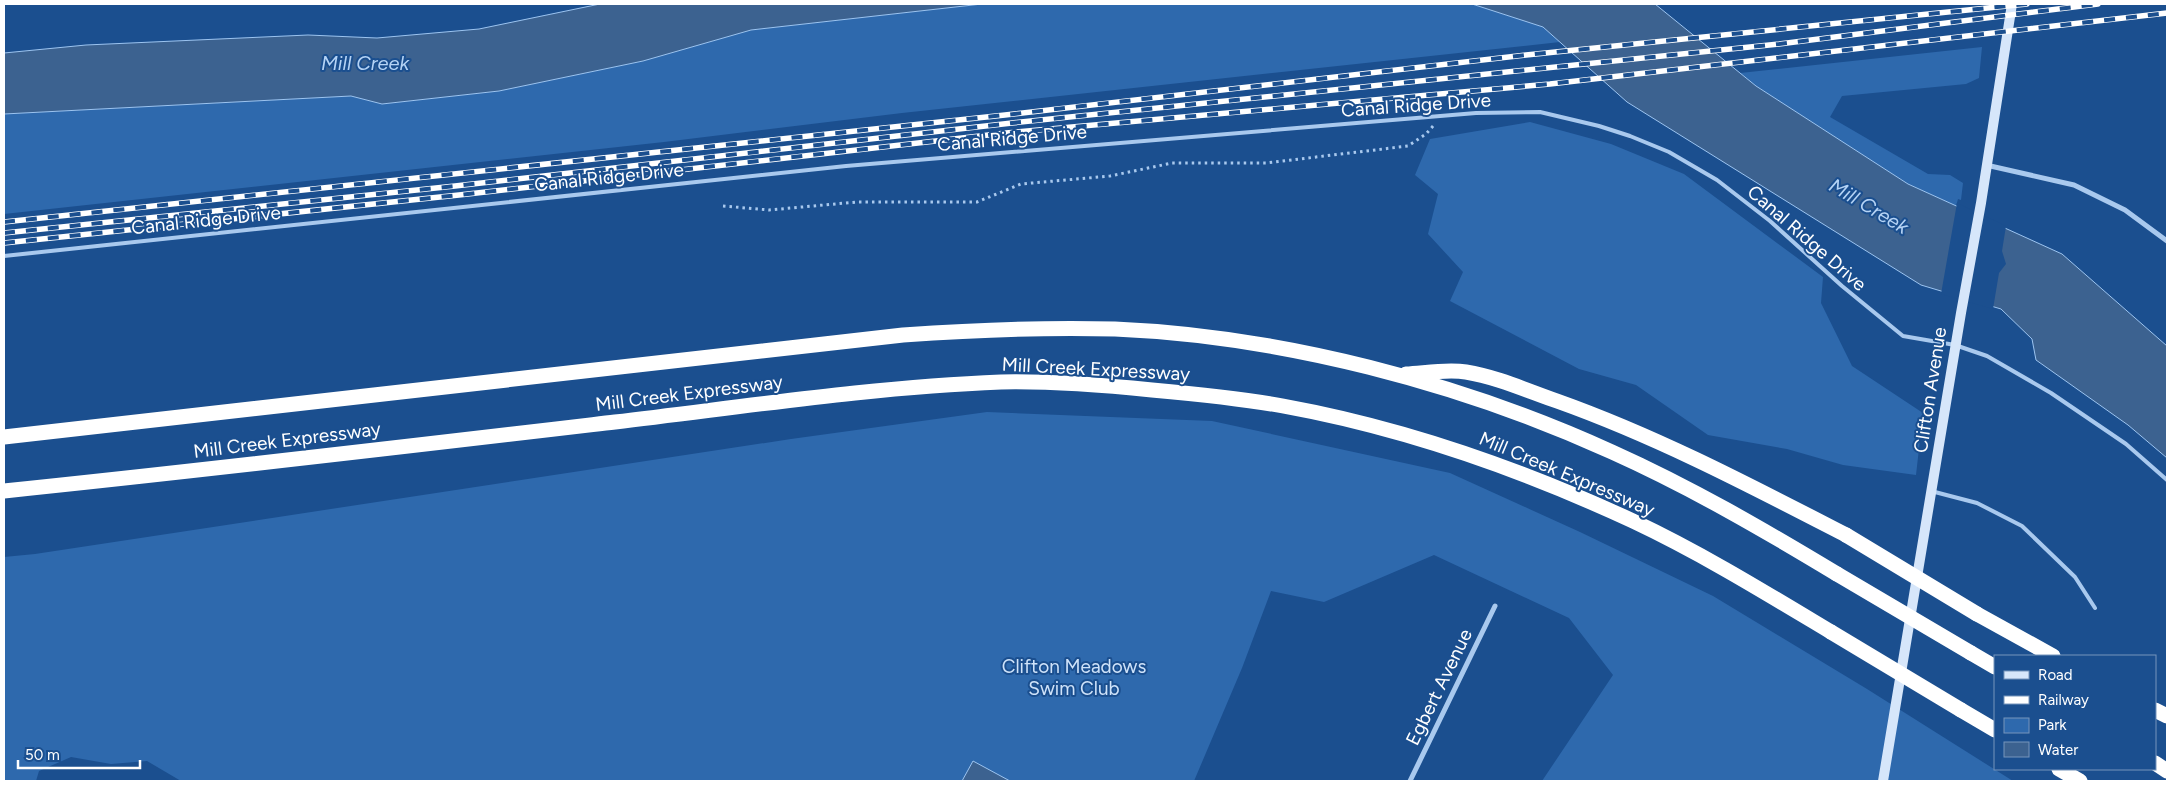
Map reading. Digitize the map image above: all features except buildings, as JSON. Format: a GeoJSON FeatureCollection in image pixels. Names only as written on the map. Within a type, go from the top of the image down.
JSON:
{"type":"FeatureCollection","features":[{"type":"Feature","properties":{"kind":"highway","name":"Mill Creek Expressway"},"geometry":{"type":"LineString","coordinates":[[4,437],[903,335],[960,331],[1116,329],[1207,338],[1301,352],[1392,374],[1480,400],[1612,452],[1711,500],[1994,666]]}},
{"type":"Feature","properties":{"kind":"highway"},"geometry":{"type":"LineString","coordinates":[[1392,374],[1466,372],[1520,388],[1620,424],[1721,470],[1846,535],[1978,614],[2051,655]]}},
{"type":"Feature","properties":{"kind":"highway","name":"Mill Creek Expressway"},"geometry":{"type":"LineString","coordinates":[[4,490],[210,470],[873,392],[1002,382],[1051,382],[1115,386],[1236,398],[1286,406],[1391,431],[1514,470],[1637,522],[1762,591],[1994,729]]}},
{"type":"Feature","properties":{"kind":"highway"},"geometry":{"type":"LineString","coordinates":[[2156,764],[2167,770]]}},
{"type":"Feature","properties":{"kind":"highway"},"geometry":{"type":"LineString","coordinates":[[2061,770],[2080,781]]}},
{"type":"Feature","properties":{"kind":"main road","name":"Clifton Avenue"},"geometry":{"type":"LineString","coordinates":[[1884,781],[1931,491],[1981,203],[2012,4]]}},
{"type":"Feature","properties":{"kind":"street"},"geometry":{"type":"LineString","coordinates":[[1986,164],[2074,185],[2125,210],[2167,241]]}},
{"type":"Feature","properties":{"kind":"street","name":"Egbert Avenue"},"geometry":{"type":"LineString","coordinates":[[1410,781],[1495,606]]}},
{"type":"Feature","properties":{"kind":"lane","name":"Canal Ridge Drive"},"geometry":{"type":"LineString","coordinates":[[4,256],[846,166],[1443,116],[1518,111],[1540,112],[1606,128],[1669,152],[1717,180],[1770,221],[1842,286],[1902,336],[1956,345],[1986,356],[2051,392],[2126,444],[2167,480]]}},
{"type":"Feature","properties":{"kind":"lane"},"geometry":{"type":"LineString","coordinates":[[1931,491],[1977,503],[2022,526],[2075,577],[2095,608]]}},
{"type":"Feature","properties":{"kind":"path"},"geometry":{"type":"LineString","coordinates":[[723,206],[769,210],[856,202],[977,202],[1021,184],[1110,176],[1172,162],[1266,163],[1408,146],[1426,134],[1443,116]]}},
{"type":"Feature","properties":{"kind":"green space"},"geometry":{"type":"Polygon","coordinates":[[[982,4],[1472,4],[1543,27],[1560,42],[902,113],[664,142],[4,214],[4,114],[351,96],[382,104],[499,91],[643,61],[751,30],[982,4]]]}},
{"type":"Feature","properties":{"kind":"green space"},"geometry":{"type":"Polygon","coordinates":[[[1982,47],[1979,78],[1966,84],[1842,96],[1830,117],[1928,174],[1950,175],[1963,183],[1961,200],[1958,199],[1956,206],[1908,184],[1756,86],[1740,73],[1982,47]]]}},
{"type":"Feature","properties":{"kind":"green space"},"geometry":{"type":"Polygon","coordinates":[[[1530,122],[1611,144],[1684,174],[1823,277],[1821,303],[1852,366],[1923,413],[1916,475],[1843,465],[1787,449],[1708,435],[1636,385],[1579,369],[1450,301],[1463,272],[1428,234],[1438,194],[1415,175],[1430,139],[1530,122]]]}},
{"type":"Feature","properties":{"kind":"green space","name":"Clifton Meadows Swim Club"},"geometry":{"type":"Polygon","coordinates":[[[987,412],[1212,421],[1450,473],[1580,532],[1713,596],[1867,689],[2013,781],[1542,781],[1613,675],[1569,618],[1434,555],[1324,602],[1271,591],[1242,668],[1194,781],[181,781],[147,761],[111,764],[71,757],[39,771],[36,781],[4,781],[4,557],[35,554],[791,439],[987,412]]]}},
{"type":"Feature","properties":{"kind":"water","name":"Mill Creek"},"geometry":{"type":"Polygon","coordinates":[[[600,4],[982,4],[751,30],[643,61],[499,91],[382,104],[351,96],[4,114],[4,53],[86,45],[308,35],[377,38],[479,29],[600,4]]]}},
{"type":"Feature","properties":{"kind":"water","name":"Mill Creek"},"geometry":{"type":"Polygon","coordinates":[[[1472,4],[1655,4],[1756,86],[1908,184],[2062,254],[2167,346],[2167,458],[2128,425],[2036,360],[2032,339],[2001,309],[1921,285],[1627,102],[1543,27],[1472,4]]]}},
{"type":"Feature","properties":{"kind":"water"},"geometry":{"type":"Polygon","coordinates":[[[973,761],[1010,781],[962,781],[973,761]]]}},
{"type":"Feature","properties":{"kind":"pier"},"geometry":{"type":"Polygon","coordinates":[[[1957,203],[2006,226],[2002,251],[2006,264],[1999,273],[1993,309],[1941,294],[1957,203]]]}},
{"type":"Feature","properties":{"kind":"railway"},"geometry":{"type":"LineString","coordinates":[[4,222],[1005,115],[1526,55],[2027,4]]}},
{"type":"Feature","properties":{"kind":"railway"},"geometry":{"type":"LineString","coordinates":[[4,233],[455,186],[1012,123],[1779,44],[2098,4]]}},
{"type":"Feature","properties":{"kind":"railway"},"geometry":{"type":"LineString","coordinates":[[4,243],[459,195],[1006,133],[1550,84],[2167,13]]}}]}
